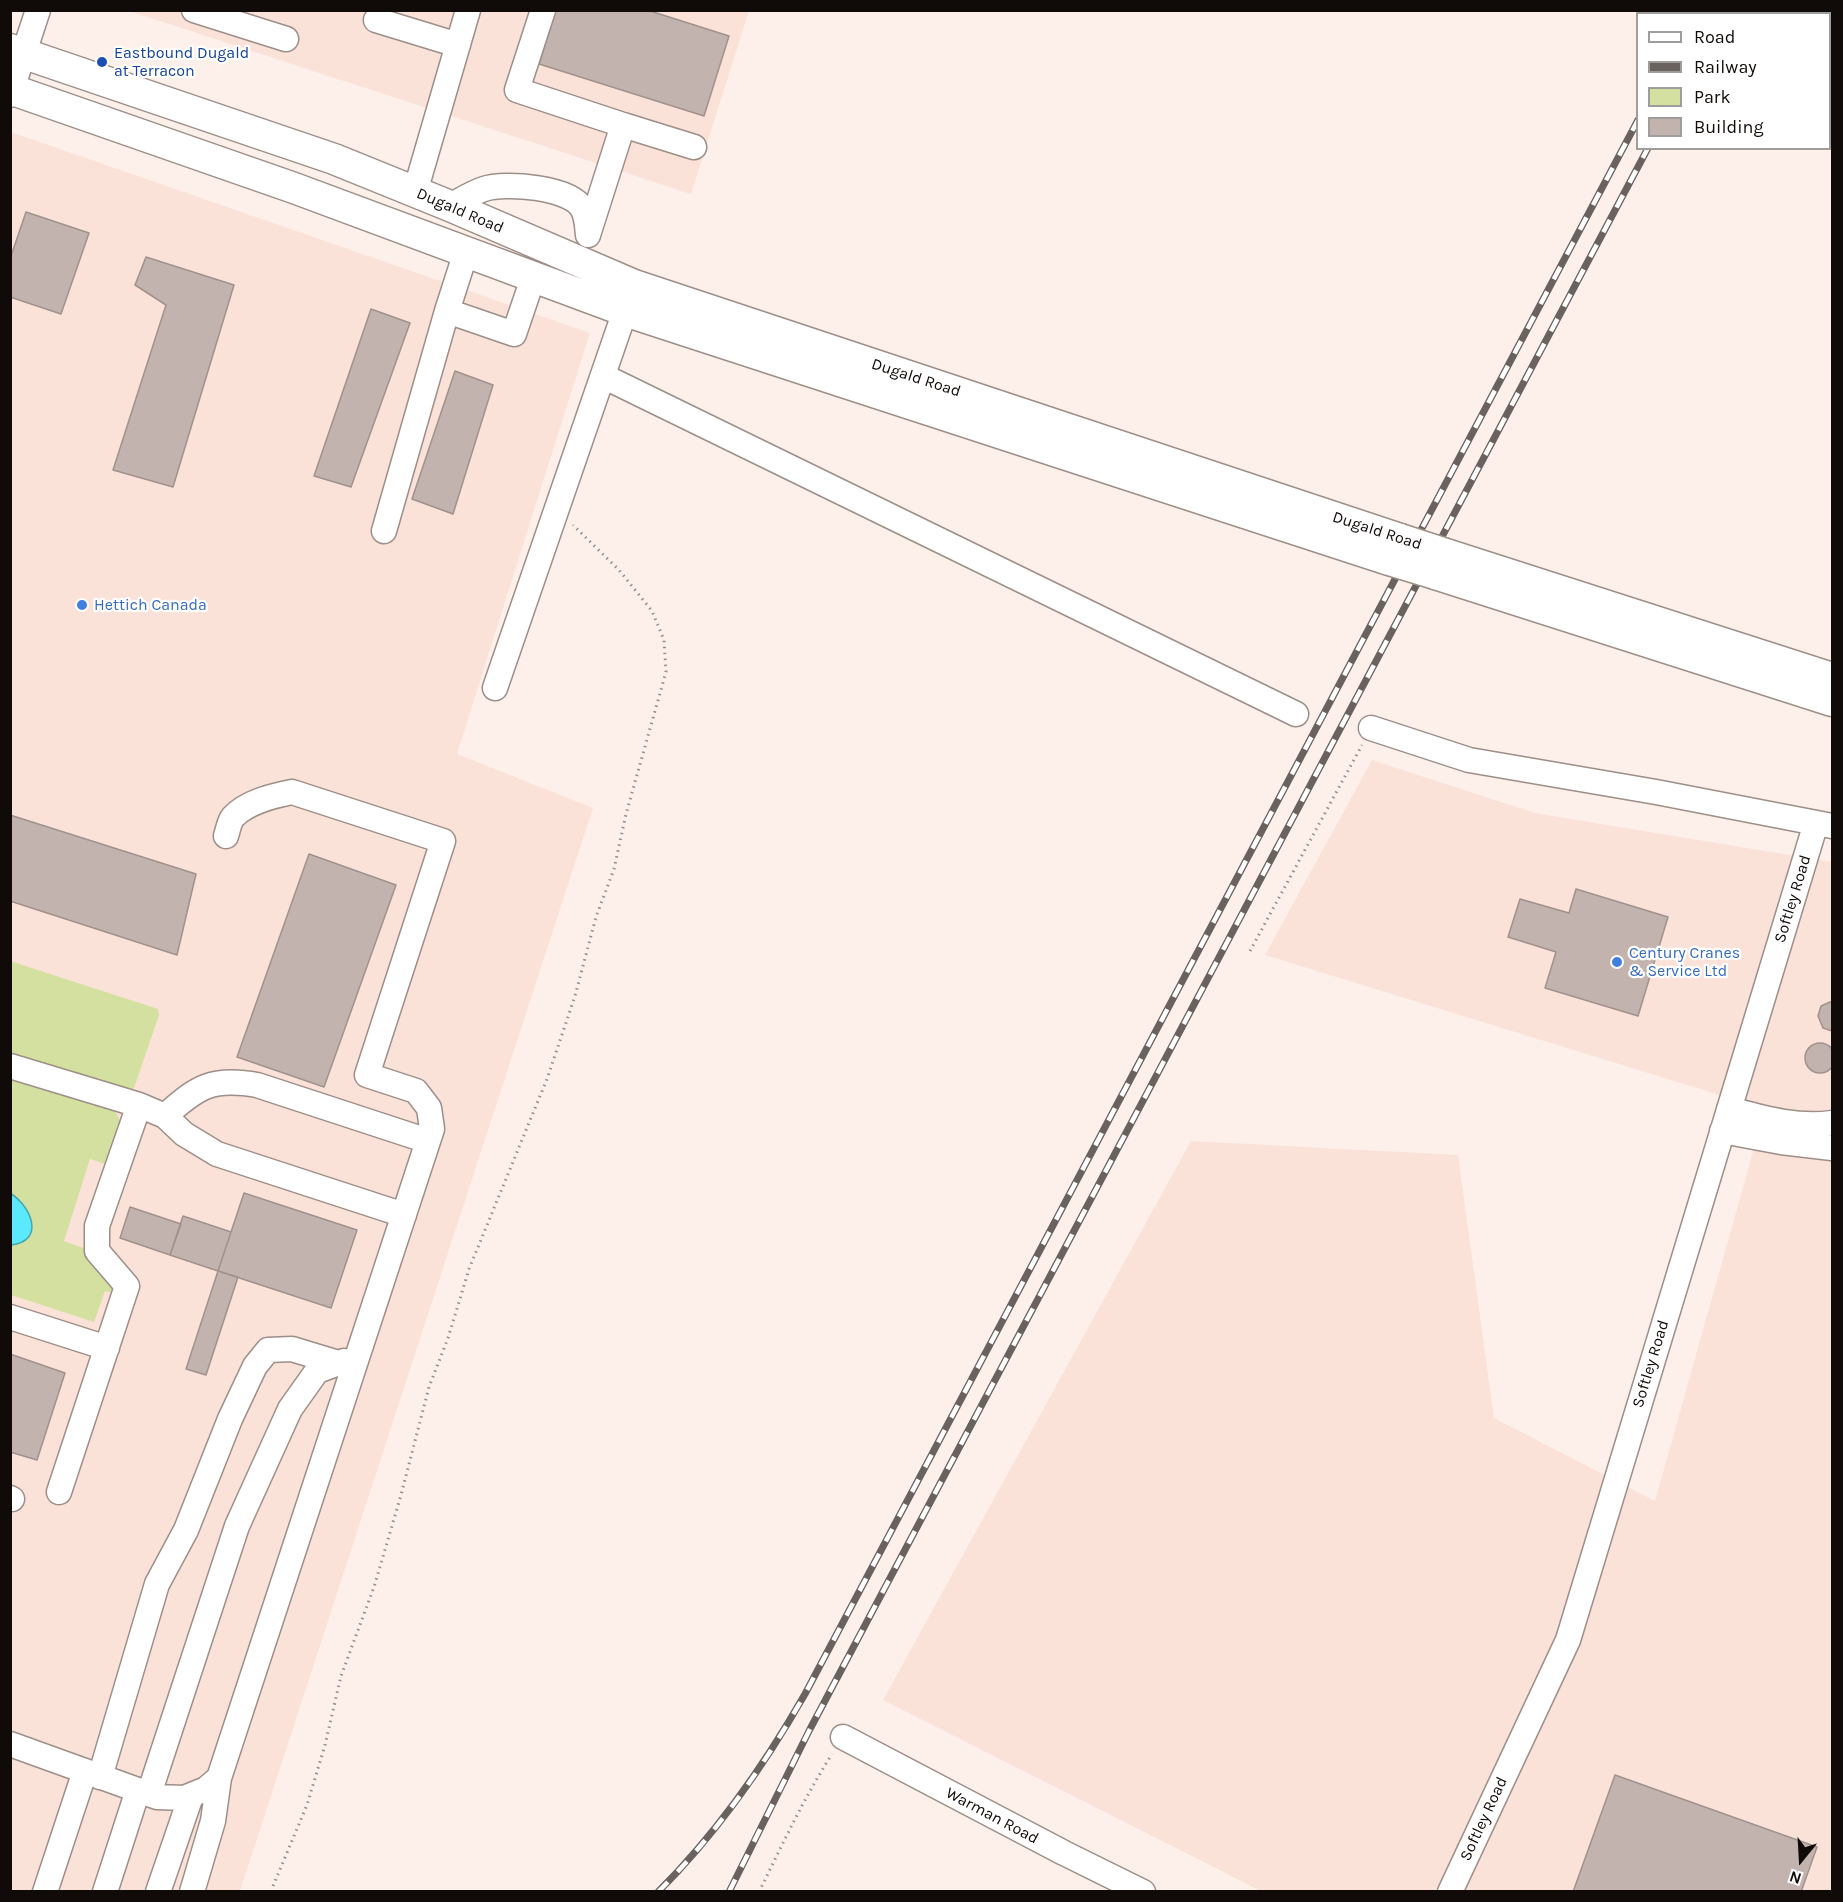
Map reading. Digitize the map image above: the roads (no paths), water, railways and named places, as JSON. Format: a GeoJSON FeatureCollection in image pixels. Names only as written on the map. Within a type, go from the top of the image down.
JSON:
{"type":"FeatureCollection","features":[{"type":"Feature","properties":{"kind":"main road","name":"Dugald Road"},"geometry":{"type":"LineString","coordinates":[[17,51],[334,159],[450,206],[584,249],[634,285],[1394,549]]}},
{"type":"Feature","properties":{"kind":"main road","name":"Dugald Road"},"geometry":{"type":"LineString","coordinates":[[11,91],[294,188],[625,311],[1394,549],[1833,702]]}},
{"type":"Feature","properties":{"kind":"main road","name":"Dugald Road"},"geometry":{"type":"LineString","coordinates":[[1440,564],[1833,678]]}},
{"type":"Feature","properties":{"kind":"street"},"geometry":{"type":"LineString","coordinates":[[11,91],[17,51],[38,10]]}},
{"type":"Feature","properties":{"kind":"street"},"geometry":{"type":"LineString","coordinates":[[194,10],[286,39]]}},
{"type":"Feature","properties":{"kind":"street"},"geometry":{"type":"LineString","coordinates":[[415,192],[468,10]]}},
{"type":"Feature","properties":{"kind":"street"},"geometry":{"type":"LineString","coordinates":[[543,10],[517,90],[694,147]]}},
{"type":"Feature","properties":{"kind":"street"},"geometry":{"type":"LineString","coordinates":[[376,20],[458,45]]}},
{"type":"Feature","properties":{"kind":"street"},"geometry":{"type":"LineString","coordinates":[[569,291],[623,125]]}},
{"type":"Feature","properties":{"kind":"street"},"geometry":{"type":"LineString","coordinates":[[450,206],[486,189],[511,187],[565,194],[582,207],[586,220],[584,249]]}},
{"type":"Feature","properties":{"kind":"street"},"geometry":{"type":"LineString","coordinates":[[384,531],[466,252]]}},
{"type":"Feature","properties":{"kind":"street"},"geometry":{"type":"LineString","coordinates":[[447,311],[514,334],[533,278]]}},
{"type":"Feature","properties":{"kind":"street"},"geometry":{"type":"LineString","coordinates":[[495,688],[625,311]]}},
{"type":"Feature","properties":{"kind":"street"},"geometry":{"type":"LineString","coordinates":[[603,375],[1296,714]]}},
{"type":"Feature","properties":{"kind":"street"},"geometry":{"type":"LineString","coordinates":[[1371,728],[1469,760],[1824,824]]}},
{"type":"Feature","properties":{"kind":"street"},"geometry":{"type":"LineString","coordinates":[[192,1892],[213,1821],[219,1778],[348,1360],[404,1215],[432,1129],[429,1108],[416,1091],[367,1075],[443,841],[291,792],[269,797],[244,809],[231,818],[226,836]]}},
{"type":"Feature","properties":{"kind":"street","name":"Softley Road"},"geometry":{"type":"LineString","coordinates":[[1450,1892],[1568,1640],[1726,1120],[1824,824]]}},
{"type":"Feature","properties":{"kind":"street"},"geometry":{"type":"LineString","coordinates":[[10,1066],[138,1105],[165,1116],[184,1134],[217,1154],[404,1215]]}},
{"type":"Feature","properties":{"kind":"street"},"geometry":{"type":"LineString","coordinates":[[165,1116],[183,1100],[210,1084],[234,1080],[257,1084],[429,1141]]}},
{"type":"Feature","properties":{"kind":"street"},"geometry":{"type":"LineString","coordinates":[[59,1492],[127,1286],[97,1251],[97,1226],[138,1105]]}},
{"type":"Feature","properties":{"kind":"street"},"geometry":{"type":"LineString","coordinates":[[1726,1120],[1819,1125],[1833,1123]]}},
{"type":"Feature","properties":{"kind":"street"},"geometry":{"type":"LineString","coordinates":[[1726,1120],[1781,1142],[1833,1148]]}},
{"type":"Feature","properties":{"kind":"street"},"geometry":{"type":"LineString","coordinates":[[10,1317],[107,1348]]}},
{"type":"Feature","properties":{"kind":"street"},"geometry":{"type":"LineString","coordinates":[[45,1892],[92,1774],[157,1584],[186,1530],[230,1419],[255,1366],[268,1350],[292,1349],[348,1360]]}},
{"type":"Feature","properties":{"kind":"street"},"geometry":{"type":"LineString","coordinates":[[105,1892],[143,1792],[237,1526],[290,1409],[317,1371],[348,1360]]}},
{"type":"Feature","properties":{"kind":"street","name":"Warman Road"},"geometry":{"type":"LineString","coordinates":[[843,1737],[1143,1892]]}},
{"type":"Feature","properties":{"kind":"street"},"geometry":{"type":"LineString","coordinates":[[10,1744],[157,1797],[191,1796],[206,1789],[219,1778]]}},
{"type":"Feature","properties":{"kind":"street"},"geometry":{"type":"LineString","coordinates":[[158,1892],[191,1796]]}},
{"type":"Feature","properties":{"kind":"water"},"geometry":{"type":"Polygon","coordinates":[[[10,1193],[24,1206],[32,1222],[29,1237],[11,1245],[10,1193]]]}},
{"type":"Feature","properties":{"kind":"railway"},"geometry":{"type":"LineString","coordinates":[[658,1892],[680,1870],[738,1798],[773,1747],[805,1694],[1636,124]]}},
{"type":"Feature","properties":{"kind":"railway"},"geometry":{"type":"LineString","coordinates":[[729,1892],[810,1729],[1647,150]]}},
{"type":"Feature","properties":{"kind":"place","name":"Eastbound Dugald at Terracon"},"geometry":{"type":"Point","coordinates":[102,62]}},
{"type":"Feature","properties":{"kind":"place","name":"Hettich Canada"},"geometry":{"type":"Point","coordinates":[82,605]}},
{"type":"Feature","properties":{"kind":"place","name":"Century Cranes & Service Ltd"},"geometry":{"type":"Point","coordinates":[1617,962]}}]}
